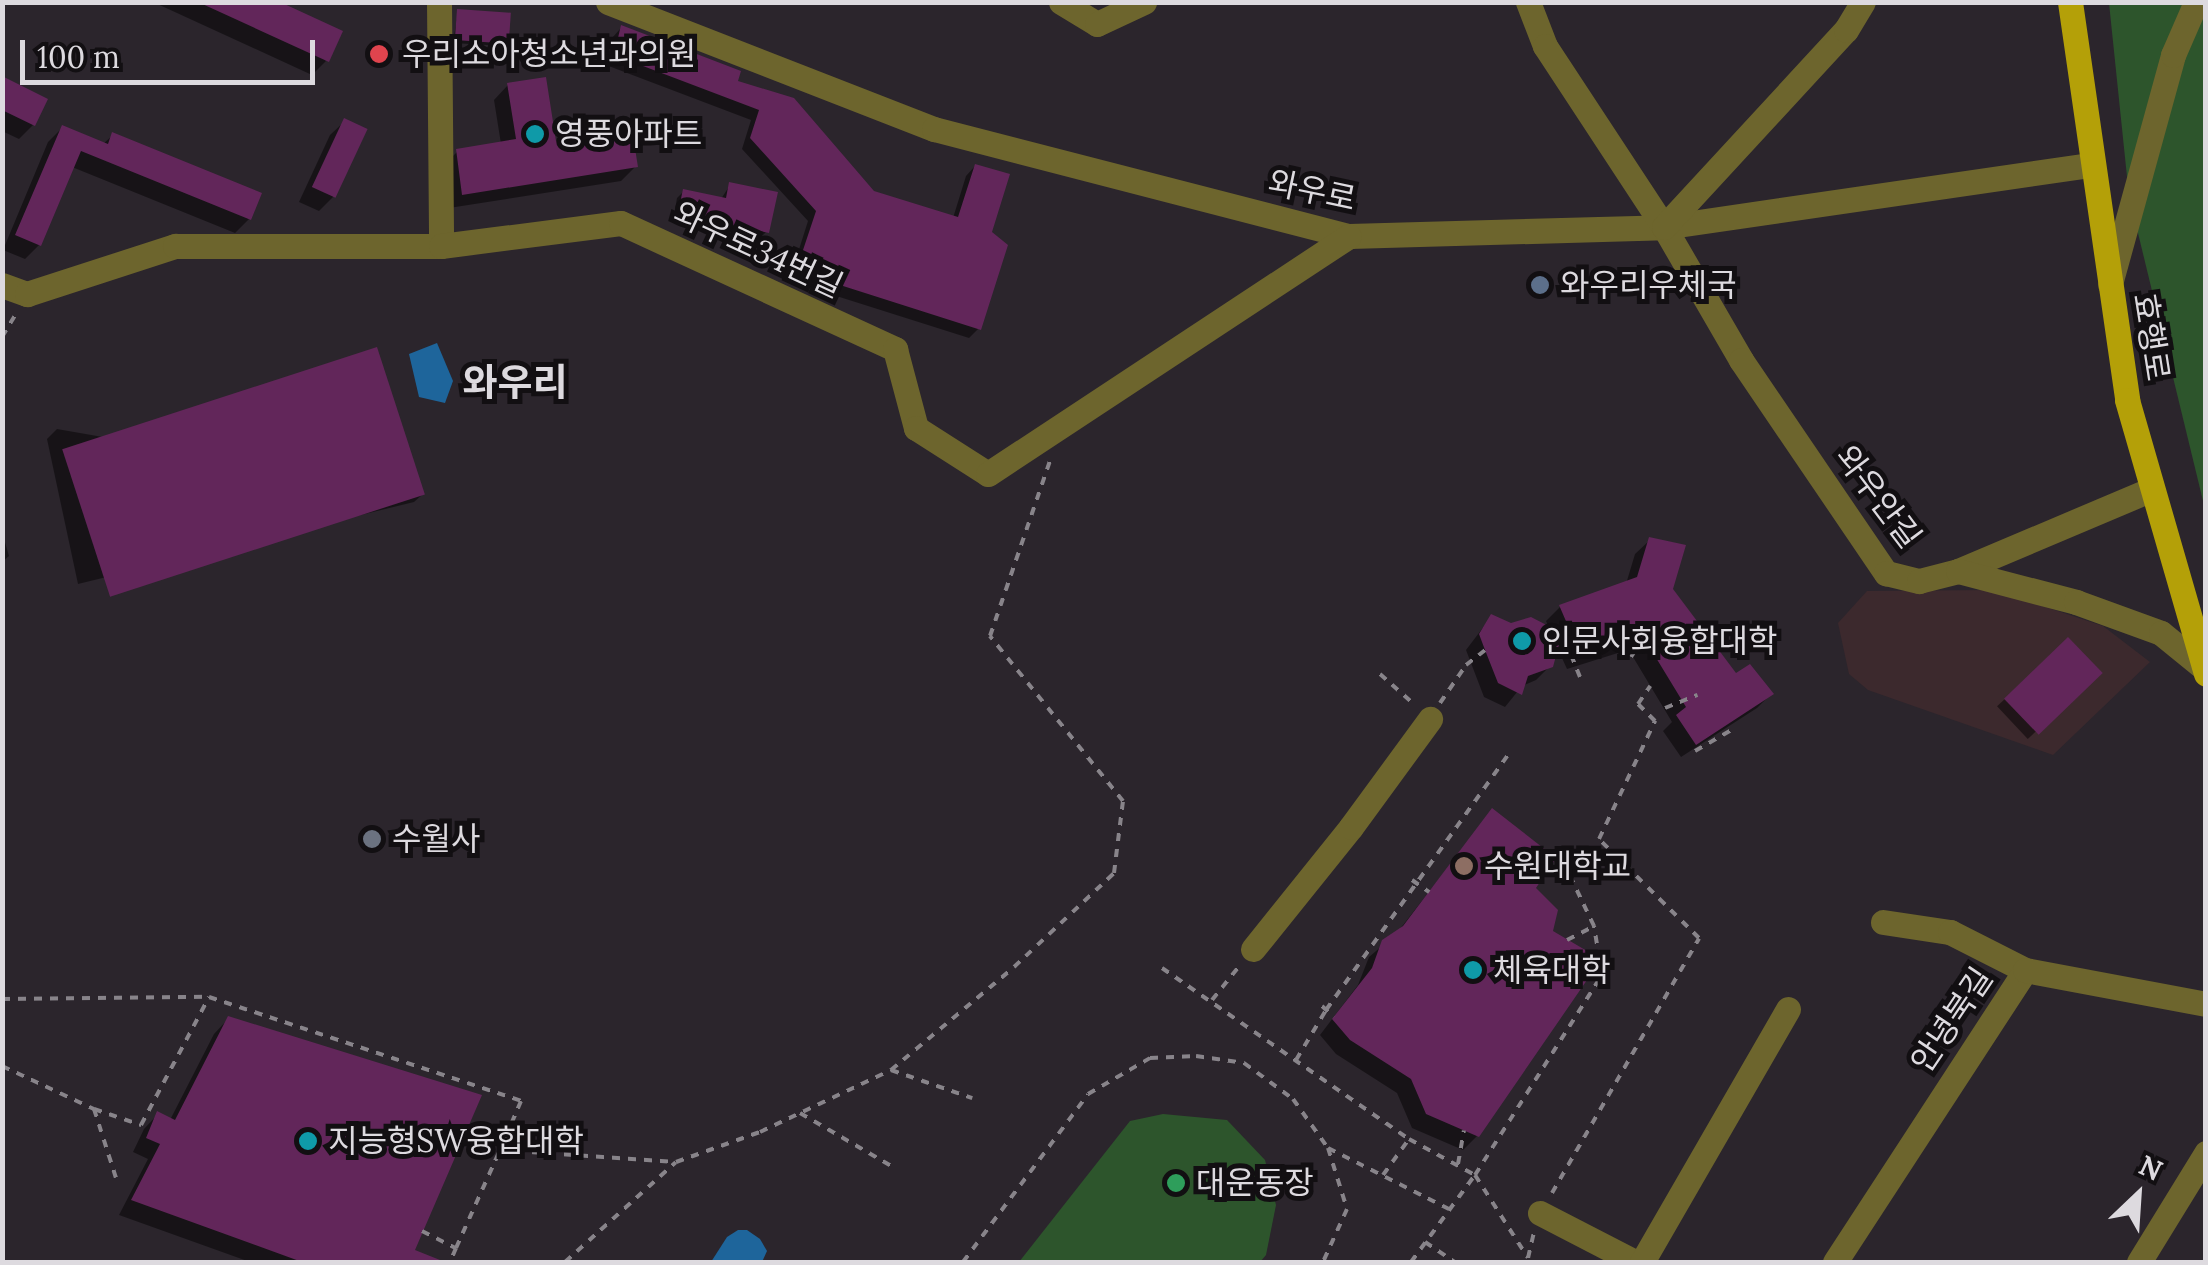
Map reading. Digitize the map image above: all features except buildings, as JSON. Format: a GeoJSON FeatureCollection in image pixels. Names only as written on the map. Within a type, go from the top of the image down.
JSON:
{"type":"FeatureCollection","features":[{"type":"Feature","properties":{"kind":"main road","name":"효행로"},"geometry":{"type":"LineString","coordinates":[[2070,2],[2127,400],[2150,490],[2194,595],[2205,671]]}},
{"type":"Feature","properties":{"kind":"street"},"geometry":{"type":"LineString","coordinates":[[439,2],[441,246]]}},
{"type":"Feature","properties":{"kind":"street","name":"와우로"},"geometry":{"type":"LineString","coordinates":[[608,2],[934,130],[1348,236],[1664,227],[2091,165]]}},
{"type":"Feature","properties":{"kind":"street"},"geometry":{"type":"LineString","coordinates":[[1061,2],[1096,24],[1144,2]]}},
{"type":"Feature","properties":{"kind":"street","name":"와우안길"},"geometry":{"type":"LineString","coordinates":[[1528,2],[1546,46],[1664,227],[1741,360],[1886,572],[1919,582],[1958,571],[2150,490]]}},
{"type":"Feature","properties":{"kind":"street"},"geometry":{"type":"LineString","coordinates":[[1664,227],[1846,30],[1863,2]]}},
{"type":"Feature","properties":{"kind":"street"},"geometry":{"type":"LineString","coordinates":[[2110,284],[2173,55],[2196,2]]}},
{"type":"Feature","properties":{"kind":"street","name":"와우로34번길"},"geometry":{"type":"LineString","coordinates":[[2,284],[27,294],[175,246],[441,246],[621,223],[895,349],[916,428],[988,474],[1348,236]]}},
{"type":"Feature","properties":{"kind":"street"},"geometry":{"type":"LineString","coordinates":[[1958,571],[2076,602],[2161,632],[2205,671]]}},
{"type":"Feature","properties":{"kind":"street"},"geometry":{"type":"LineString","coordinates":[[1252,949],[1351,827],[1430,719]]}},
{"type":"Feature","properties":{"kind":"street"},"geometry":{"type":"LineString","coordinates":[[1883,922],[1950,932],[2025,970]]}},
{"type":"Feature","properties":{"kind":"street","name":"안녕북길"},"geometry":{"type":"LineString","coordinates":[[1835,1262],[2025,970],[2206,1004]]}},
{"type":"Feature","properties":{"kind":"street"},"geometry":{"type":"LineString","coordinates":[[1540,1214],[1638,1262],[1788,1010]]}},
{"type":"Feature","properties":{"kind":"street"},"geometry":{"type":"LineString","coordinates":[[2139,1262],[2206,1152]]}},
{"type":"Feature","properties":{"kind":"path"},"geometry":{"type":"LineString","coordinates":[[565,1262],[676,1162],[800,1113],[891,1070],[1014,967],[1114,874],[1122,800],[990,636],[1063,424]]}},
{"type":"Feature","properties":{"kind":"path"},"geometry":{"type":"LineString","coordinates":[[1565,640],[1580,677]]}},
{"type":"Feature","properties":{"kind":"path"},"geometry":{"type":"LineString","coordinates":[[1631,657],[1640,643]]}},
{"type":"Feature","properties":{"kind":"path"},"geometry":{"type":"LineString","coordinates":[[1380,674],[1430,719],[1466,665],[1486,650]]}},
{"type":"Feature","properties":{"kind":"path"},"geometry":{"type":"LineString","coordinates":[[1162,968],[1409,1138],[1475,1175],[1528,1258],[1540,1214],[1699,938],[1599,839],[1655,721],[1638,704],[1650,686]]}},
{"type":"Feature","properties":{"kind":"path"},"geometry":{"type":"LineString","coordinates":[[1665,708],[1698,695]]}},
{"type":"Feature","properties":{"kind":"path"},"geometry":{"type":"LineString","coordinates":[[1695,752],[1735,728]]}},
{"type":"Feature","properties":{"kind":"path"},"geometry":{"type":"LineString","coordinates":[[1296,1060],[1324,1008],[1419,885],[1509,753]]}},
{"type":"Feature","properties":{"kind":"path"},"geometry":{"type":"LineString","coordinates":[[1410,1262],[1475,1175],[1602,975],[1594,926],[1571,878]]}},
{"type":"Feature","properties":{"kind":"path"},"geometry":{"type":"LineString","coordinates":[[1412,880],[1428,892]]}},
{"type":"Feature","properties":{"kind":"path"},"geometry":{"type":"LineString","coordinates":[[1567,940],[1594,926]]}},
{"type":"Feature","properties":{"kind":"path"},"geometry":{"type":"LineString","coordinates":[[1211,1002],[1252,949]]}},
{"type":"Feature","properties":{"kind":"path"},"geometry":{"type":"LineString","coordinates":[[2,998],[209,997],[520,1101],[450,1262]]}},
{"type":"Feature","properties":{"kind":"path"},"geometry":{"type":"LineString","coordinates":[[2,1066],[94,1109],[141,1125],[209,997]]}},
{"type":"Feature","properties":{"kind":"path"},"geometry":{"type":"LineString","coordinates":[[1324,1008],[1334,1017]]}},
{"type":"Feature","properties":{"kind":"path"},"geometry":{"type":"LineString","coordinates":[[963,1262],[1088,1094],[1150,1058],[1196,1056],[1244,1063],[1293,1099],[1328,1148],[1347,1209],[1323,1262]]}},
{"type":"Feature","properties":{"kind":"path"},"geometry":{"type":"LineString","coordinates":[[891,1070],[972,1098]]}},
{"type":"Feature","properties":{"kind":"path"},"geometry":{"type":"LineString","coordinates":[[94,1109],[116,1178]]}},
{"type":"Feature","properties":{"kind":"path"},"geometry":{"type":"LineString","coordinates":[[800,1113],[895,1168]]}},
{"type":"Feature","properties":{"kind":"path"},"geometry":{"type":"LineString","coordinates":[[1458,1164],[1464,1130]]}},
{"type":"Feature","properties":{"kind":"path"},"geometry":{"type":"LineString","coordinates":[[1382,1175],[1409,1138]]}},
{"type":"Feature","properties":{"kind":"path"},"geometry":{"type":"LineString","coordinates":[[1328,1148],[1449,1208]]}},
{"type":"Feature","properties":{"kind":"path"},"geometry":{"type":"LineString","coordinates":[[500,1150],[676,1162]]}},
{"type":"Feature","properties":{"kind":"path"},"geometry":{"type":"LineString","coordinates":[[422,1231],[456,1248]]}},
{"type":"Feature","properties":{"kind":"path"},"geometry":{"type":"LineString","coordinates":[[1425,1242],[1455,1262]]}},
{"type":"Feature","properties":{"kind":"shaded area"},"geometry":{"type":"Polygon","coordinates":[[[1994,590],[2103,626],[2150,662],[2053,755],[1868,690],[1849,674],[1838,623],[1867,591],[1994,590]]]}},
{"type":"Feature","properties":{"kind":"green space"},"geometry":{"type":"Polygon","coordinates":[[[2109,3],[2205,3],[2205,509],[2129,196],[2109,3]]]}},
{"type":"Feature","properties":{"kind":"green space","name":"대운동장"},"geometry":{"type":"Polygon","coordinates":[[[1163,1114],[1227,1120],[1265,1160],[1276,1205],[1266,1255],[1260,1262],[1019,1262],[1130,1121],[1163,1114]]]}},
{"type":"Feature","properties":{"kind":"water"},"geometry":{"type":"Polygon","coordinates":[[[437,343],[453,381],[445,403],[419,397],[409,354],[437,343]]]}},
{"type":"Feature","properties":{"kind":"water"},"geometry":{"type":"Polygon","coordinates":[[[747,1230],[760,1239],[767,1251],[762,1262],[711,1262],[727,1237],[747,1230]]]}},
{"type":"Feature","properties":{"kind":"place","name":"우리소아청소년과의원"},"geometry":{"type":"Point","coordinates":[379,54]}},
{"type":"Feature","properties":{"kind":"place","name":"영풍아파트"},"geometry":{"type":"Point","coordinates":[535,134]}},
{"type":"Feature","properties":{"kind":"place","name":"와우리우체국"},"geometry":{"type":"Point","coordinates":[1540,285]}},
{"type":"Feature","properties":{"kind":"place","name":"인문사회융합대학"},"geometry":{"type":"Point","coordinates":[1522,641]}},
{"type":"Feature","properties":{"kind":"place","name":"수월사"},"geometry":{"type":"Point","coordinates":[372,839]}},
{"type":"Feature","properties":{"kind":"place","name":"수원대학교"},"geometry":{"type":"Point","coordinates":[1464,866]}},
{"type":"Feature","properties":{"kind":"place","name":"체육대학"},"geometry":{"type":"Point","coordinates":[1473,970]}},
{"type":"Feature","properties":{"kind":"place","name":"지능형SW융합대학"},"geometry":{"type":"Point","coordinates":[308,1141]}},
{"type":"Feature","properties":{"kind":"place","name":"대운동장"},"geometry":{"type":"Point","coordinates":[1176,1183]}},
{"type":"Feature","properties":{"kind":"district","name":"와우리"},"geometry":{"type":"Point","coordinates":[515,383]}}]}
